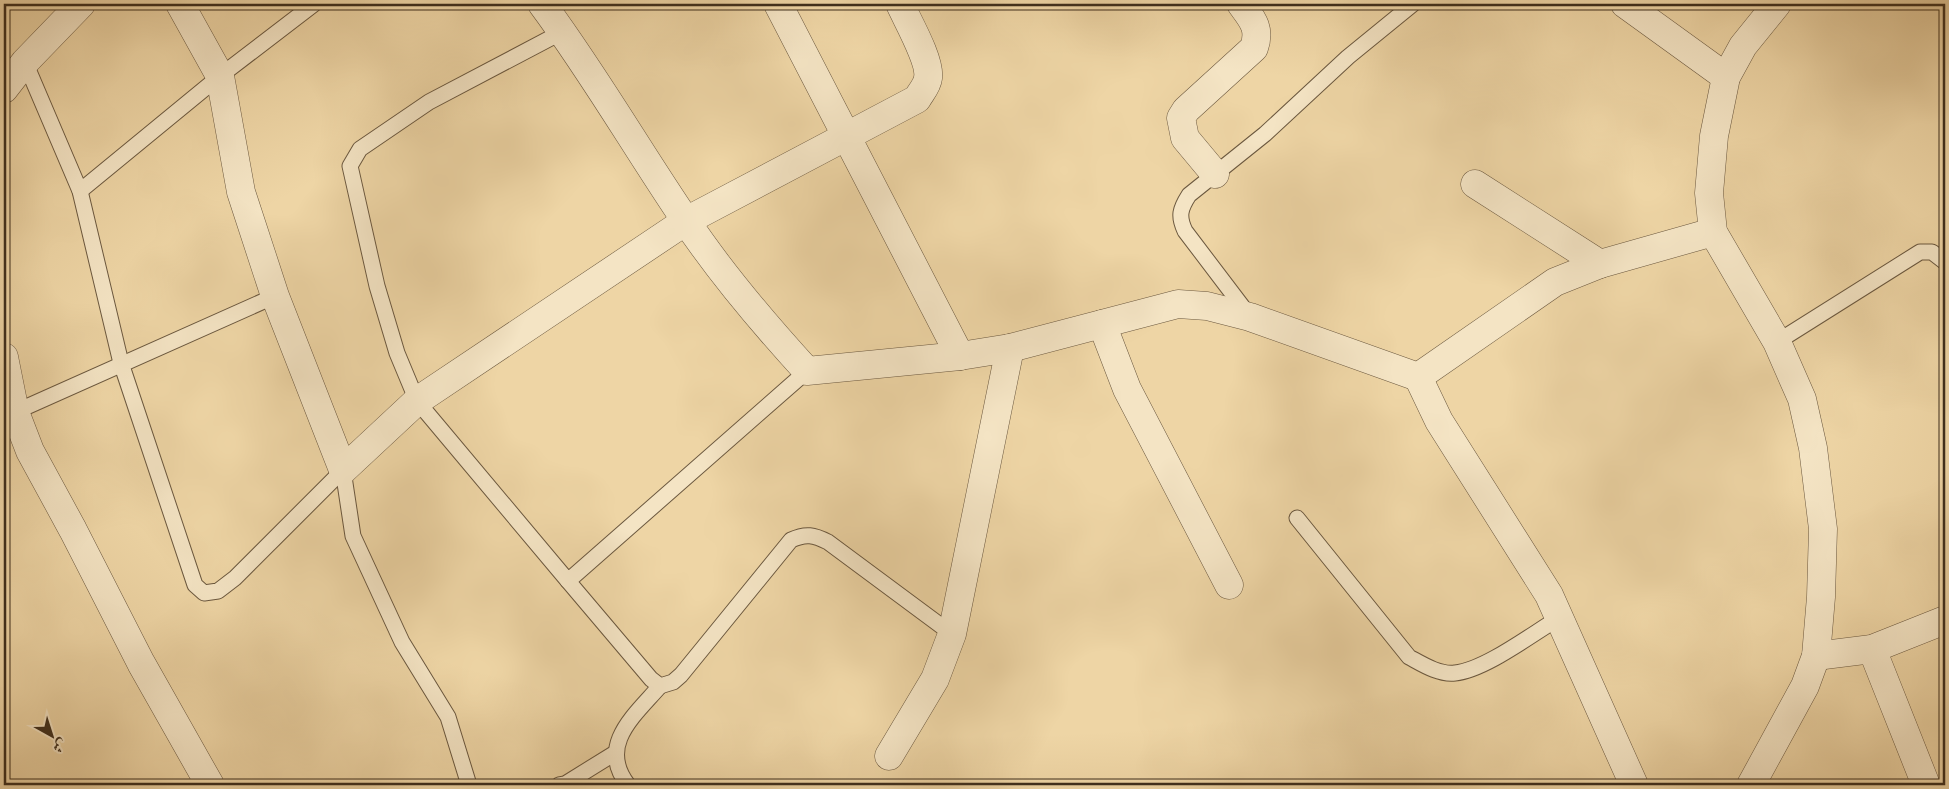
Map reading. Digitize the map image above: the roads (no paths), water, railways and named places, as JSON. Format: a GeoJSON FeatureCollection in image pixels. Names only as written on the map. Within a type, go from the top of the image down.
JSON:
{"type":"FeatureCollection","features":[{"type":"Feature","properties":{"kind":"street"},"geometry":{"type":"LineString","coordinates":[[4,89],[25,62],[81,4]]}},
{"type":"Feature","properties":{"kind":"street"},"geometry":{"type":"LineString","coordinates":[[180,4],[220,76],[241,192],[275,296],[343,470],[417,401],[686,221],[917,98],[924,89],[928,77],[927,65],[900,4]]}},
{"type":"Feature","properties":{"kind":"street"},"geometry":{"type":"LineString","coordinates":[[542,4],[623,122],[686,221],[763,323],[807,371],[960,356],[1010,348],[1178,304],[1207,306],[1250,318],[1418,377],[1439,421],[1549,595],[1634,785]]}},
{"type":"Feature","properties":{"kind":"street"},"geometry":{"type":"LineString","coordinates":[[778,4],[960,356]]}},
{"type":"Feature","properties":{"kind":"street"},"geometry":{"type":"LineString","coordinates":[[1215,174],[1185,138],[1181,118],[1186,110],[1254,48],[1258,38],[1257,25],[1241,4]]}},
{"type":"Feature","properties":{"kind":"street"},"geometry":{"type":"LineString","coordinates":[[1625,4],[1726,77]]}},
{"type":"Feature","properties":{"kind":"street"},"geometry":{"type":"LineString","coordinates":[[1751,785],[1805,686],[1816,656],[1821,597],[1823,529],[1813,448],[1802,399],[1777,342],[1713,232],[1710,193],[1714,136],[1726,77],[1743,46],[1777,4]]}},
{"type":"Feature","properties":{"kind":"street"},"geometry":{"type":"LineString","coordinates":[[1475,184],[1600,264]]}},
{"type":"Feature","properties":{"kind":"street"},"geometry":{"type":"LineString","coordinates":[[1418,377],[1555,282],[1600,264],[1713,232]]}},
{"type":"Feature","properties":{"kind":"street"},"geometry":{"type":"LineString","coordinates":[[1102,324],[1127,389],[1229,585]]}},
{"type":"Feature","properties":{"kind":"street"},"geometry":{"type":"LineString","coordinates":[[889,756],[935,679],[952,634],[1010,348]]}},
{"type":"Feature","properties":{"kind":"street"},"geometry":{"type":"LineString","coordinates":[[4,357],[15,412],[30,451],[141,663],[210,785]]}},
{"type":"Feature","properties":{"kind":"street"},"geometry":{"type":"LineString","coordinates":[[1816,656],[1872,649],[1945,620]]}},
{"type":"Feature","properties":{"kind":"street"},"geometry":{"type":"LineString","coordinates":[[1872,649],[1926,785]]}},
{"type":"Feature","properties":{"kind":"lane"},"geometry":{"type":"LineString","coordinates":[[80,190],[220,76],[314,4]]}},
{"type":"Feature","properties":{"kind":"lane"},"geometry":{"type":"LineString","coordinates":[[1250,318],[1185,230],[1180,219],[1180,208],[1189,196],[1265,134],[1348,57],[1413,4]]}},
{"type":"Feature","properties":{"kind":"lane"},"geometry":{"type":"LineString","coordinates":[[562,32],[428,102],[360,149],[353,157],[350,166],[377,286],[397,353],[417,401],[651,680],[660,686]]}},
{"type":"Feature","properties":{"kind":"lane"},"geometry":{"type":"LineString","coordinates":[[25,62],[80,190],[121,363],[195,585],[204,593],[218,591],[234,578],[343,470]]}},
{"type":"Feature","properties":{"kind":"lane"},"geometry":{"type":"LineString","coordinates":[[1777,342],[1920,252],[1932,252],[1945,262]]}},
{"type":"Feature","properties":{"kind":"lane"},"geometry":{"type":"LineString","coordinates":[[15,412],[121,363],[275,296]]}},
{"type":"Feature","properties":{"kind":"lane"},"geometry":{"type":"LineString","coordinates":[[568,580],[807,371]]}},
{"type":"Feature","properties":{"kind":"lane"},"geometry":{"type":"LineString","coordinates":[[343,470],[353,536],[402,642],[448,717],[469,785]]}},
{"type":"Feature","properties":{"kind":"lane"},"geometry":{"type":"LineString","coordinates":[[1296,518],[1409,657],[1430,668],[1453,674],[1477,667],[1559,618]]}},
{"type":"Feature","properties":{"kind":"lane"},"geometry":{"type":"LineString","coordinates":[[628,785],[622,777],[616,753],[621,732],[660,686],[673,682],[681,675],[791,540],[803,534],[816,536],[828,542],[952,634]]}},
{"type":"Feature","properties":{"kind":"lane"},"geometry":{"type":"LineString","coordinates":[[563,785],[616,753]]}}]}
